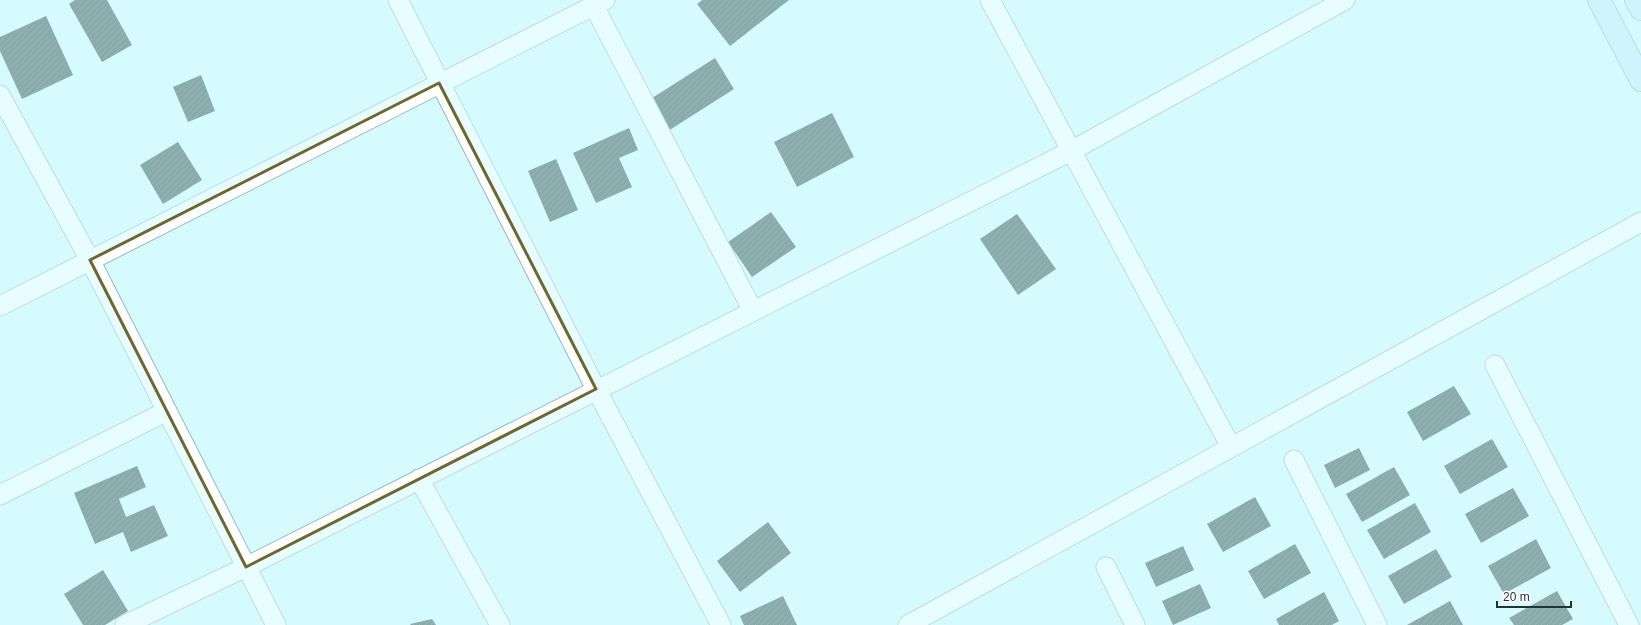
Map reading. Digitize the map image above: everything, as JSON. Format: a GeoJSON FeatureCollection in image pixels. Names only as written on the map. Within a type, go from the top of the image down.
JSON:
{"type":"FeatureCollection","features":[{"type":"Feature","properties":{"kind":"street"},"geometry":{"type":"LineString","coordinates":[[398,0],[596,389],[721,625]]}},
{"type":"Feature","properties":{"kind":"street"},"geometry":{"type":"LineString","coordinates":[[990,0],[1231,447]]}},
{"type":"Feature","properties":{"kind":"street"},"geometry":{"type":"LineString","coordinates":[[125,625],[246,567],[596,389],[1072,151],[1345,0]]}},
{"type":"Feature","properties":{"kind":"street"},"geometry":{"type":"LineString","coordinates":[[1599,0],[1641,80]]}},
{"type":"Feature","properties":{"kind":"street"},"geometry":{"type":"LineString","coordinates":[[1636,0],[1641,9]]}},
{"type":"Feature","properties":{"kind":"street"},"geometry":{"type":"LineString","coordinates":[[0,306],[600,3],[752,311]]}},
{"type":"Feature","properties":{"kind":"street"},"geometry":{"type":"LineString","coordinates":[[0,95],[90,260],[276,625]]}},
{"type":"Feature","properties":{"kind":"street"},"geometry":{"type":"LineString","coordinates":[[908,625],[1641,222]]}},
{"type":"Feature","properties":{"kind":"street"},"geometry":{"type":"LineString","coordinates":[[1495,365],[1629,625]]}},
{"type":"Feature","properties":{"kind":"street"},"geometry":{"type":"LineString","coordinates":[[0,495],[167,411]]}},
{"type":"Feature","properties":{"kind":"street"},"geometry":{"type":"LineString","coordinates":[[1294,460],[1377,625]]}},
{"type":"Feature","properties":{"kind":"street"},"geometry":{"type":"LineString","coordinates":[[419,479],[500,625]]}},
{"type":"Feature","properties":{"kind":"street"},"geometry":{"type":"LineString","coordinates":[[1106,567],[1136,625]]}},
{"type":"Feature","properties":{"kind":"highlighted area"},"geometry":{"type":"Polygon","coordinates":[[[439,83],[596,389],[246,567],[90,260],[439,83]]]}},
{"type":"Feature","properties":{"kind":"building"},"geometry":{"type":"Polygon","coordinates":[[[75,0],[107,0],[132,45],[102,62],[69,4],[75,0]]]}},
{"type":"Feature","properties":{"kind":"building"},"geometry":{"type":"Polygon","coordinates":[[[702,0],[789,0],[730,46],[697,4],[702,0]]]}},
{"type":"Feature","properties":{"kind":"building"},"geometry":{"type":"Polygon","coordinates":[[[46,16],[73,75],[22,99],[0,51],[0,37],[46,16]]]}},
{"type":"Feature","properties":{"kind":"building"},"geometry":{"type":"Polygon","coordinates":[[[715,58],[734,89],[668,131],[649,100],[715,58]]]}},
{"type":"Feature","properties":{"kind":"building"},"geometry":{"type":"Polygon","coordinates":[[[201,75],[215,111],[188,122],[173,87],[201,75]]]}},
{"type":"Feature","properties":{"kind":"building"},"geometry":{"type":"Polygon","coordinates":[[[832,113],[854,157],[797,187],[774,142],[832,113]]]}},
{"type":"Feature","properties":{"kind":"building"},"geometry":{"type":"Polygon","coordinates":[[[629,128],[638,150],[619,158],[632,187],[596,203],[573,153],[629,128]]]}},
{"type":"Feature","properties":{"kind":"building"},"geometry":{"type":"Polygon","coordinates":[[[178,142],[202,180],[163,204],[140,165],[178,142]]]}},
{"type":"Feature","properties":{"kind":"building"},"geometry":{"type":"Polygon","coordinates":[[[556,159],[578,210],[550,222],[528,171],[556,159]]]}},
{"type":"Feature","properties":{"kind":"building"},"geometry":{"type":"Polygon","coordinates":[[[771,212],[796,247],[752,277],[728,242],[771,212]]]}},
{"type":"Feature","properties":{"kind":"building"},"geometry":{"type":"Polygon","coordinates":[[[1017,214],[1056,269],[1018,295],[980,239],[1017,214]]]}},
{"type":"Feature","properties":{"kind":"building"},"geometry":{"type":"Polygon","coordinates":[[[1454,386],[1471,414],[1423,441],[1407,412],[1454,386]]]}},
{"type":"Feature","properties":{"kind":"building"},"geometry":{"type":"Polygon","coordinates":[[[1492,439],[1508,467],[1460,494],[1444,466],[1492,439]]]}},
{"type":"Feature","properties":{"kind":"building"},"geometry":{"type":"Polygon","coordinates":[[[1359,448],[1370,470],[1335,488],[1324,465],[1359,448]]]}},
{"type":"Feature","properties":{"kind":"building"},"geometry":{"type":"Polygon","coordinates":[[[137,466],[146,487],[119,499],[126,517],[154,505],[168,536],[131,552],[123,532],[95,544],[74,493],[137,466]]]}},
{"type":"Feature","properties":{"kind":"building"},"geometry":{"type":"Polygon","coordinates":[[[1394,467],[1410,495],[1362,522],[1346,494],[1394,467]]]}},
{"type":"Feature","properties":{"kind":"building"},"geometry":{"type":"Polygon","coordinates":[[[1513,488],[1529,516],[1481,543],[1465,514],[1513,488]]]}},
{"type":"Feature","properties":{"kind":"building"},"geometry":{"type":"Polygon","coordinates":[[[1255,497],[1271,526],[1223,552],[1207,524],[1255,497]]]}},
{"type":"Feature","properties":{"kind":"building"},"geometry":{"type":"Polygon","coordinates":[[[1415,503],[1431,532],[1384,559],[1367,530],[1415,503]]]}},
{"type":"Feature","properties":{"kind":"building"},"geometry":{"type":"Polygon","coordinates":[[[768,522],[791,553],[740,592],[717,561],[768,522]]]}},
{"type":"Feature","properties":{"kind":"building"},"geometry":{"type":"Polygon","coordinates":[[[1536,539],[1551,568],[1504,594],[1488,566],[1536,539]]]}},
{"type":"Feature","properties":{"kind":"building"},"geometry":{"type":"Polygon","coordinates":[[[1295,544],[1311,573],[1264,599],[1248,571],[1295,544]]]}},
{"type":"Feature","properties":{"kind":"building"},"geometry":{"type":"Polygon","coordinates":[[[1183,546],[1194,570],[1156,587],[1145,563],[1183,546]]]}},
{"type":"Feature","properties":{"kind":"building"},"geometry":{"type":"Polygon","coordinates":[[[1436,549],[1452,577],[1404,604],[1388,576],[1436,549]]]}},
{"type":"Feature","properties":{"kind":"building"},"geometry":{"type":"Polygon","coordinates":[[[103,570],[128,611],[105,625],[83,625],[64,594],[103,570]]]}},
{"type":"Feature","properties":{"kind":"building"},"geometry":{"type":"Polygon","coordinates":[[[1200,584],[1211,608],[1173,625],[1162,601],[1200,584]]]}},
{"type":"Feature","properties":{"kind":"building"},"geometry":{"type":"Polygon","coordinates":[[[1557,591],[1573,619],[1562,625],[1514,625],[1509,618],[1557,591]]]}},
{"type":"Feature","properties":{"kind":"building"},"geometry":{"type":"Polygon","coordinates":[[[1324,592],[1339,621],[1332,625],[1279,625],[1276,619],[1324,592]]]}},
{"type":"Feature","properties":{"kind":"building"},"geometry":{"type":"Polygon","coordinates":[[[783,596],[797,625],[744,625],[740,616],[783,596]]]}},
{"type":"Feature","properties":{"kind":"building"},"geometry":{"type":"Polygon","coordinates":[[[1450,601],[1463,625],[1407,625],[1450,601]]]}},
{"type":"Feature","properties":{"kind":"building"},"geometry":{"type":"Polygon","coordinates":[[[432,619],[436,625],[410,624],[432,619]]]}}]}
